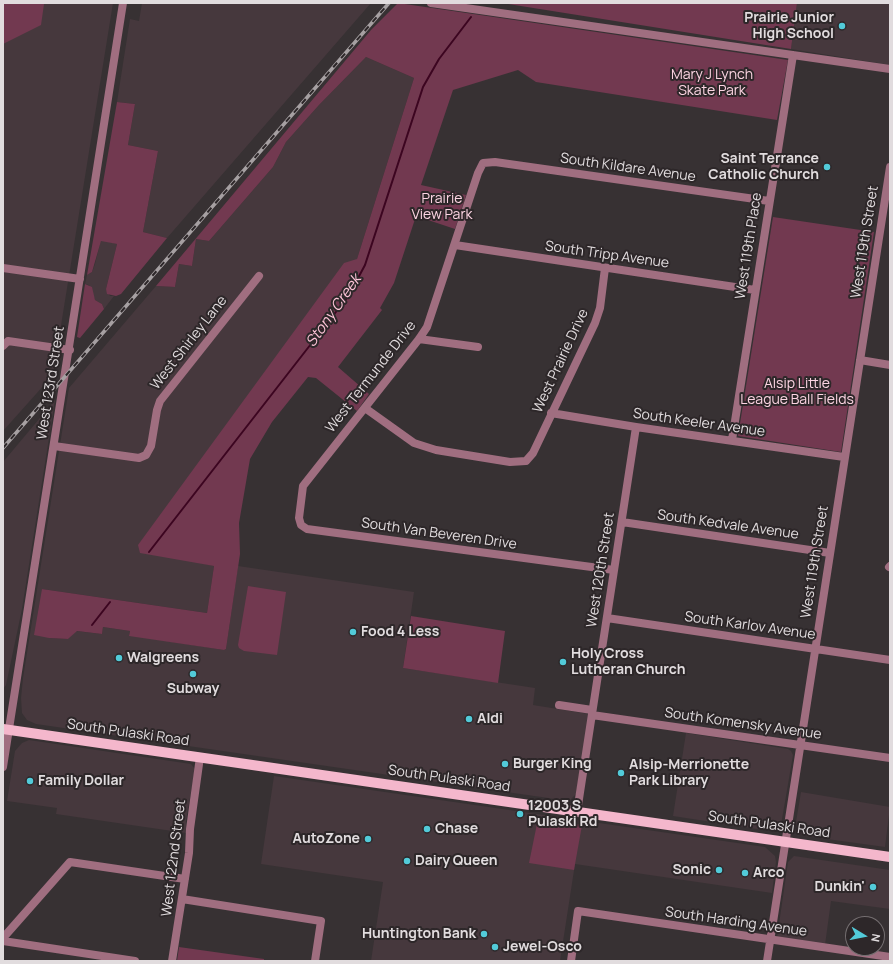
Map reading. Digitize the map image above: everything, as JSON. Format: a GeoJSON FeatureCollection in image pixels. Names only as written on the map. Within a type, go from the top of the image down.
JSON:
{"type":"FeatureCollection","features":[{"type":"Feature","properties":{"kind":"main road","name":"South Pulaski Road"},"geometry":{"type":"LineString","coordinates":[[6,729],[890,857]]}},
{"type":"Feature","properties":{"kind":"street","name":"West 123rd Street"},"geometry":{"type":"LineString","coordinates":[[3,767],[6,729],[70,350],[123,3]]}},
{"type":"Feature","properties":{"kind":"street"},"geometry":{"type":"LineString","coordinates":[[431,3],[890,69]]}},
{"type":"Feature","properties":{"kind":"street","name":"West 119th Place"},"geometry":{"type":"LineString","coordinates":[[732,440],[793,55]]}},
{"type":"Feature","properties":{"kind":"street","name":"South Kildare Avenue"},"geometry":{"type":"LineString","coordinates":[[483,163],[495,162],[769,201]]}},
{"type":"Feature","properties":{"kind":"street","name":"West Termunde Drive"},"geometry":{"type":"LineString","coordinates":[[303,486],[427,327],[434,311],[478,173],[483,163]]}},
{"type":"Feature","properties":{"kind":"street","name":"West 119th Street"},"geometry":{"type":"LineString","coordinates":[[767,961],[890,167]]}},
{"type":"Feature","properties":{"kind":"street","name":"South Tripp Avenue"},"geometry":{"type":"LineString","coordinates":[[455,246],[755,290]]}},
{"type":"Feature","properties":{"kind":"street"},"geometry":{"type":"LineString","coordinates":[[3,268],[80,279]]}},
{"type":"Feature","properties":{"kind":"street","name":"West Prairie Drive"},"geometry":{"type":"LineString","coordinates":[[365,408],[414,443],[436,450],[510,462],[526,461],[533,453],[594,323],[600,308],[605,268]]}},
{"type":"Feature","properties":{"kind":"street","name":"West Shirley Lane"},"geometry":{"type":"LineString","coordinates":[[54,446],[139,458],[146,456],[151,446],[160,401],[259,276]]}},
{"type":"Feature","properties":{"kind":"street"},"geometry":{"type":"LineString","coordinates":[[419,339],[478,347]]}},
{"type":"Feature","properties":{"kind":"street"},"geometry":{"type":"LineString","coordinates":[[3,346],[8,341],[70,350]]}},
{"type":"Feature","properties":{"kind":"street"},"geometry":{"type":"LineString","coordinates":[[860,360],[890,365]]}},
{"type":"Feature","properties":{"kind":"street","name":"South Keeler Avenue"},"geometry":{"type":"LineString","coordinates":[[551,413],[636,427],[844,457]]}},
{"type":"Feature","properties":{"kind":"street","name":"West 120th Street"},"geometry":{"type":"LineString","coordinates":[[577,812],[636,427]]}},
{"type":"Feature","properties":{"kind":"street","name":"South Van Beveren Drive"},"geometry":{"type":"LineString","coordinates":[[303,486],[298,518],[301,525],[307,529],[614,570]]}},
{"type":"Feature","properties":{"kind":"street","name":"South Kedvale Avenue"},"geometry":{"type":"LineString","coordinates":[[622,522],[830,553]]}},
{"type":"Feature","properties":{"kind":"street","name":"South Karlov Avenue"},"geometry":{"type":"LineString","coordinates":[[607,618],[890,660]]}},
{"type":"Feature","properties":{"kind":"street","name":"South Komensky Avenue"},"geometry":{"type":"LineString","coordinates":[[559,705],[592,713],[890,758]]}},
{"type":"Feature","properties":{"kind":"street","name":"West 122nd Street"},"geometry":{"type":"LineString","coordinates":[[172,961],[189,853],[190,829],[200,757]]}},
{"type":"Feature","properties":{"kind":"street"},"geometry":{"type":"LineString","coordinates":[[3,938],[70,862],[185,879]]}},
{"type":"Feature","properties":{"kind":"street"},"geometry":{"type":"LineString","coordinates":[[182,899],[321,921],[315,961]]}},
{"type":"Feature","properties":{"kind":"street","name":"South Harding Avenue"},"geometry":{"type":"LineString","coordinates":[[571,961],[578,911],[890,957]]}},
{"type":"Feature","properties":{"kind":"street"},"geometry":{"type":"LineString","coordinates":[[3,941],[135,961]]}},
{"type":"Feature","properties":{"kind":"shaded area"},"geometry":{"type":"Polygon","coordinates":[[[26,3],[113,3],[53,375],[3,431],[3,15],[26,3]]]}},
{"type":"Feature","properties":{"kind":"shaded area"},"geometry":{"type":"Polygon","coordinates":[[[142,3],[371,3],[167,238],[143,232],[158,151],[128,145],[135,104],[117,102],[130,19],[139,21],[142,3]]]}},
{"type":"Feature","properties":{"kind":"shaded area","name":"Prairie Junior High School"},"geometry":{"type":"Polygon","coordinates":[[[797,3],[890,3],[890,65],[791,49],[797,3]]]}},
{"type":"Feature","properties":{"kind":"shaded area"},"geometry":{"type":"Polygon","coordinates":[[[366,57],[414,78],[357,259],[193,561],[214,566],[207,613],[42,589],[49,638],[68,639],[76,631],[102,634],[103,627],[130,631],[129,635],[224,650],[226,649],[238,566],[414,592],[403,668],[535,688],[533,705],[589,714],[576,794],[569,801],[36,724],[27,720],[22,713],[21,698],[23,678],[69,388],[156,286],[175,287],[179,264],[192,266],[196,239],[209,241],[273,167],[286,142],[319,105],[366,57]]]}},
{"type":"Feature","properties":{"kind":"shaded area"},"geometry":{"type":"Polygon","coordinates":[[[101,240],[117,244],[106,289],[110,296],[114,296],[104,309],[102,304],[95,300],[89,285],[85,284],[87,275],[92,272],[95,264],[101,240]]]}},
{"type":"Feature","properties":{"kind":"shaded area"},"geometry":{"type":"Polygon","coordinates":[[[55,400],[22,609],[6,685],[3,689],[3,462],[55,400]]]}},
{"type":"Feature","properties":{"kind":"shaded area"},"geometry":{"type":"Polygon","coordinates":[[[686,733],[788,749],[791,751],[793,755],[781,825],[770,831],[673,816],[686,733]]]}},
{"type":"Feature","properties":{"kind":"shaded area"},"geometry":{"type":"Polygon","coordinates":[[[29,740],[191,764],[195,769],[186,821],[186,833],[56,814],[57,808],[7,801],[15,751],[22,743],[29,740]]]}},
{"type":"Feature","properties":{"kind":"shaded area"},"geometry":{"type":"Polygon","coordinates":[[[274,776],[765,847],[775,856],[776,862],[772,893],[575,864],[560,961],[371,961],[383,882],[261,864],[274,776]]]}},
{"type":"Feature","properties":{"kind":"shaded area"},"geometry":{"type":"Polygon","coordinates":[[[801,792],[890,807],[885,847],[805,836],[800,833],[796,822],[801,792]]]}},
{"type":"Feature","properties":{"kind":"shaded area"},"geometry":{"type":"Polygon","coordinates":[[[794,856],[890,870],[890,909],[831,901],[825,945],[777,938],[788,862],[794,856]]]}},
{"type":"Feature","properties":{"kind":"green space"},"geometry":{"type":"Polygon","coordinates":[[[3,3],[47,3],[44,4],[41,25],[3,44],[3,3]]]}},
{"type":"Feature","properties":{"kind":"green space"},"geometry":{"type":"Polygon","coordinates":[[[398,3],[788,60],[777,120],[536,82],[518,70],[453,90],[421,185],[466,195],[455,229],[416,216],[394,283],[380,308],[382,310],[338,367],[369,394],[357,411],[316,378],[308,377],[272,422],[250,459],[239,523],[240,554],[226,649],[224,650],[129,636],[130,631],[103,627],[102,634],[77,631],[68,639],[49,638],[34,635],[42,589],[207,613],[214,566],[140,553],[138,545],[344,263],[357,259],[414,78],[366,57],[319,105],[286,142],[273,167],[209,241],[196,239],[192,266],[179,264],[175,287],[156,286],[371,30],[398,3]]]}},
{"type":"Feature","properties":{"kind":"green space"},"geometry":{"type":"Polygon","coordinates":[[[502,3],[797,3],[791,49],[502,3]]]}},
{"type":"Feature","properties":{"kind":"green space"},"geometry":{"type":"Polygon","coordinates":[[[117,102],[135,104],[128,145],[158,151],[143,232],[167,238],[121,294],[116,296],[107,294],[106,289],[117,244],[101,241],[92,272],[87,275],[117,102]]]}},
{"type":"Feature","properties":{"kind":"green space","name":"Alsip Little League Ball Fields"},"geometry":{"type":"Polygon","coordinates":[[[773,217],[874,232],[841,452],[738,436],[773,217]]]}},
{"type":"Feature","properties":{"kind":"green space"},"geometry":{"type":"Polygon","coordinates":[[[85,284],[92,287],[95,300],[102,304],[104,309],[80,338],[77,337],[85,284]]]}},
{"type":"Feature","properties":{"kind":"green space"},"geometry":{"type":"Polygon","coordinates":[[[248,586],[286,592],[277,655],[244,651],[239,648],[238,645],[248,586]]]}},
{"type":"Feature","properties":{"kind":"green space"},"geometry":{"type":"Polygon","coordinates":[[[411,616],[505,631],[498,683],[403,668],[411,616]]]}},
{"type":"Feature","properties":{"kind":"green space"},"geometry":{"type":"Polygon","coordinates":[[[538,819],[582,825],[574,870],[529,863],[538,819]]]}},
{"type":"Feature","properties":{"kind":"green space"},"geometry":{"type":"Polygon","coordinates":[[[179,947],[264,959],[264,961],[177,961],[179,947]]]}},
{"type":"Feature","properties":{"kind":"waterway","name":"Stony Creek"},"geometry":{"type":"LineString","coordinates":[[149,552],[346,299],[365,265],[423,87],[439,59],[471,17]]}},
{"type":"Feature","properties":{"kind":"waterway","name":"Stony Creek"},"geometry":{"type":"LineString","coordinates":[[92,625],[110,602]]}},
{"type":"Feature","properties":{"kind":"railway"},"geometry":{"type":"LineString","coordinates":[[3,448],[389,3]]}},
{"type":"Feature","properties":{"kind":"place","name":"Prairie Junior High School"},"geometry":{"type":"Point","coordinates":[842,26]}},
{"type":"Feature","properties":{"kind":"place","name":"Saint Terrance Catholic Church"},"geometry":{"type":"Point","coordinates":[827,167]}},
{"type":"Feature","properties":{"kind":"place","name":"Food 4 Less"},"geometry":{"type":"Point","coordinates":[353,632]}},
{"type":"Feature","properties":{"kind":"place","name":"Walgreens"},"geometry":{"type":"Point","coordinates":[119,658]}},
{"type":"Feature","properties":{"kind":"place","name":"Holy Cross Lutheran Church"},"geometry":{"type":"Point","coordinates":[563,662]}},
{"type":"Feature","properties":{"kind":"place","name":"Subway"},"geometry":{"type":"Point","coordinates":[193,674]}},
{"type":"Feature","properties":{"kind":"place","name":"Aldi"},"geometry":{"type":"Point","coordinates":[469,719]}},
{"type":"Feature","properties":{"kind":"place","name":"Burger King"},"geometry":{"type":"Point","coordinates":[505,764]}},
{"type":"Feature","properties":{"kind":"place","name":"Alsip-Merrionette Park Library"},"geometry":{"type":"Point","coordinates":[621,773]}},
{"type":"Feature","properties":{"kind":"place","name":"Family Dollar"},"geometry":{"type":"Point","coordinates":[30,781]}},
{"type":"Feature","properties":{"kind":"place","name":"12003 S Pulaski Rd"},"geometry":{"type":"Point","coordinates":[520,814]}},
{"type":"Feature","properties":{"kind":"place","name":"Chase"},"geometry":{"type":"Point","coordinates":[427,829]}},
{"type":"Feature","properties":{"kind":"place","name":"AutoZone"},"geometry":{"type":"Point","coordinates":[368,839]}},
{"type":"Feature","properties":{"kind":"place","name":"Dairy Queen"},"geometry":{"type":"Point","coordinates":[407,861]}},
{"type":"Feature","properties":{"kind":"place","name":"Sonic"},"geometry":{"type":"Point","coordinates":[719,870]}},
{"type":"Feature","properties":{"kind":"place","name":"Arco"},"geometry":{"type":"Point","coordinates":[745,873]}},
{"type":"Feature","properties":{"kind":"place","name":"Dunkin'"},"geometry":{"type":"Point","coordinates":[873,887]}},
{"type":"Feature","properties":{"kind":"place","name":"Huntington Bank"},"geometry":{"type":"Point","coordinates":[484,934]}},
{"type":"Feature","properties":{"kind":"place","name":"Jewel-Osco"},"geometry":{"type":"Point","coordinates":[495,947]}},
{"type":"Feature","properties":{"kind":"park label","name":"Mary J Lynch Skate Park"},"geometry":{"type":"Point","coordinates":[712,84]}},
{"type":"Feature","properties":{"kind":"park label","name":"Prairie View Park"},"geometry":{"type":"Point","coordinates":[442,208]}}]}
